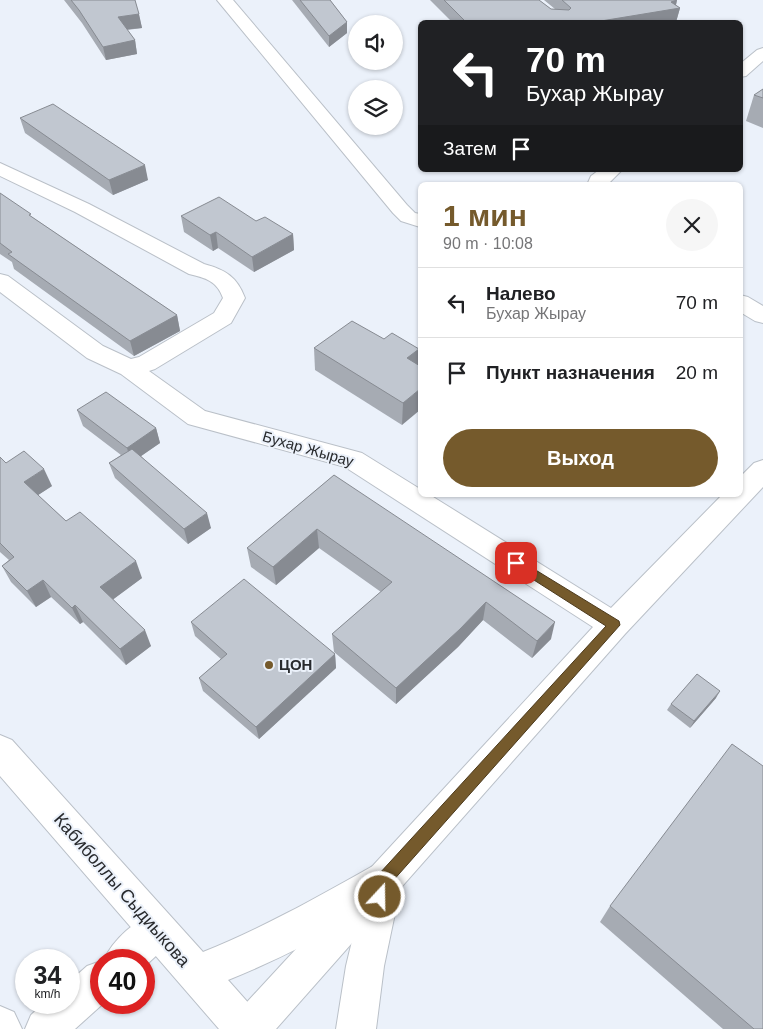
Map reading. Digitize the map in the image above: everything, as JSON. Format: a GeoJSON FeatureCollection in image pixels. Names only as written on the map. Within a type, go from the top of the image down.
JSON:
{"type":"FeatureCollection","features":[{"type":"Feature","properties":{"kind":"street"},"geometry":{"type":"LineString","coordinates":[[225,0],[400,208],[408,217],[418,220]]}},
{"type":"Feature","properties":{"kind":"street"},"geometry":{"type":"LineString","coordinates":[[743,70],[763,53]]}},
{"type":"Feature","properties":{"kind":"street"},"geometry":{"type":"LineString","coordinates":[[0,169],[82,208],[197,269],[217,274],[230,285],[234,298],[223,318],[147,363],[129,368]]}},
{"type":"Feature","properties":{"kind":"street"},"geometry":{"type":"LineString","coordinates":[[598,182],[609,172]]}},
{"type":"Feature","properties":{"kind":"street","name":"Бухар Жырау"},"geometry":{"type":"LineString","coordinates":[[0,281],[95,352],[129,368],[197,418],[353,460],[614,625]]}},
{"type":"Feature","properties":{"kind":"street"},"geometry":{"type":"LineString","coordinates":[[743,304],[763,316]]}},
{"type":"Feature","properties":{"kind":"street"},"geometry":{"type":"LineString","coordinates":[[743,492],[763,470]]}},
{"type":"Feature","properties":{"kind":"street"},"geometry":{"type":"LineString","coordinates":[[247,1029],[614,625],[738,497]]}},
{"type":"Feature","properties":{"kind":"street","name":"Кабиболлы Сыдиыкова"},"geometry":{"type":"LineString","coordinates":[[0,751],[157,930],[247,1029]]}},
{"type":"Feature","properties":{"kind":"street"},"geometry":{"type":"LineString","coordinates":[[197,974],[248,953],[307,924],[384,880]]}},
{"type":"Feature","properties":{"kind":"street"},"geometry":{"type":"LineString","coordinates":[[356,1029],[365,966],[384,880]]}},
{"type":"Feature","properties":{"kind":"street"},"geometry":{"type":"LineString","coordinates":[[136,949],[157,930]]}},
{"type":"Feature","properties":{"kind":"street"},"geometry":{"type":"LineString","coordinates":[[45,1029],[90,990]]}},
{"type":"Feature","properties":{"kind":"building"},"geometry":{"type":"Polygon","coordinates":[[[71,0],[135,0],[139,14],[118,17],[135,40],[103,47],[71,0]]]}},
{"type":"Feature","properties":{"kind":"building"},"geometry":{"type":"Polygon","coordinates":[[[300,0],[330,0],[347,22],[329,36],[300,0]]]}},
{"type":"Feature","properties":{"kind":"building"},"geometry":{"type":"Polygon","coordinates":[[[444,0],[539,0],[551,9],[569,10],[571,8],[562,0],[677,0],[671,2],[680,8],[607,20],[464,20],[444,0]]]}},
{"type":"Feature","properties":{"kind":"building"},"geometry":{"type":"Polygon","coordinates":[[[763,89],[763,98],[754,95],[763,89]]]}},
{"type":"Feature","properties":{"kind":"building"},"geometry":{"type":"Polygon","coordinates":[[[53,104],[145,165],[109,180],[20,118],[53,104]]]}},
{"type":"Feature","properties":{"kind":"building"},"geometry":{"type":"Polygon","coordinates":[[[0,193],[31,214],[29,215],[177,315],[130,341],[8,254],[12,252],[0,243],[0,193]]]}},
{"type":"Feature","properties":{"kind":"building"},"geometry":{"type":"Polygon","coordinates":[[[219,197],[256,221],[265,217],[293,234],[252,257],[216,232],[210,235],[181,216],[219,197]]]}},
{"type":"Feature","properties":{"kind":"building"},"geometry":{"type":"Polygon","coordinates":[[[352,321],[384,339],[392,333],[418,348],[407,358],[418,365],[418,391],[403,403],[314,348],[352,321]]]}},
{"type":"Feature","properties":{"kind":"building"},"geometry":{"type":"Polygon","coordinates":[[[106,392],[156,428],[127,448],[77,410],[106,392]]]}},
{"type":"Feature","properties":{"kind":"building"},"geometry":{"type":"Polygon","coordinates":[[[132,449],[207,513],[184,529],[109,463],[132,449]]]}},
{"type":"Feature","properties":{"kind":"building"},"geometry":{"type":"Polygon","coordinates":[[[24,451],[44,469],[24,482],[66,521],[80,512],[136,561],[100,587],[145,630],[120,649],[75,605],[72,608],[43,580],[27,591],[2,566],[14,557],[0,543],[0,457],[6,463],[24,451]]]}},
{"type":"Feature","properties":{"kind":"building"},"geometry":{"type":"Polygon","coordinates":[[[334,475],[555,622],[537,641],[486,602],[460,629],[396,688],[332,634],[392,582],[317,529],[273,567],[247,548],[334,475]]]}},
{"type":"Feature","properties":{"kind":"building","name":"ЦОН"},"geometry":{"type":"Polygon","coordinates":[[[244,579],[335,654],[256,727],[199,678],[227,654],[191,622],[244,579]]]}},
{"type":"Feature","properties":{"kind":"building"},"geometry":{"type":"Polygon","coordinates":[[[697,674],[720,691],[694,721],[671,704],[697,674]]]}},
{"type":"Feature","properties":{"kind":"building"},"geometry":{"type":"Polygon","coordinates":[[[732,744],[763,766],[763,1029],[754,1029],[610,906],[732,744]]]}},
{"type":"Feature","properties":{"kind":"place","name":"ЦОН"},"geometry":{"type":"Point","coordinates":[269,665]}},
{"type":"Feature","properties":{"kind":"route"},"geometry":{"type":"LineString","coordinates":[[380,897],[384,880],[614,625],[516,563]]}}]}
